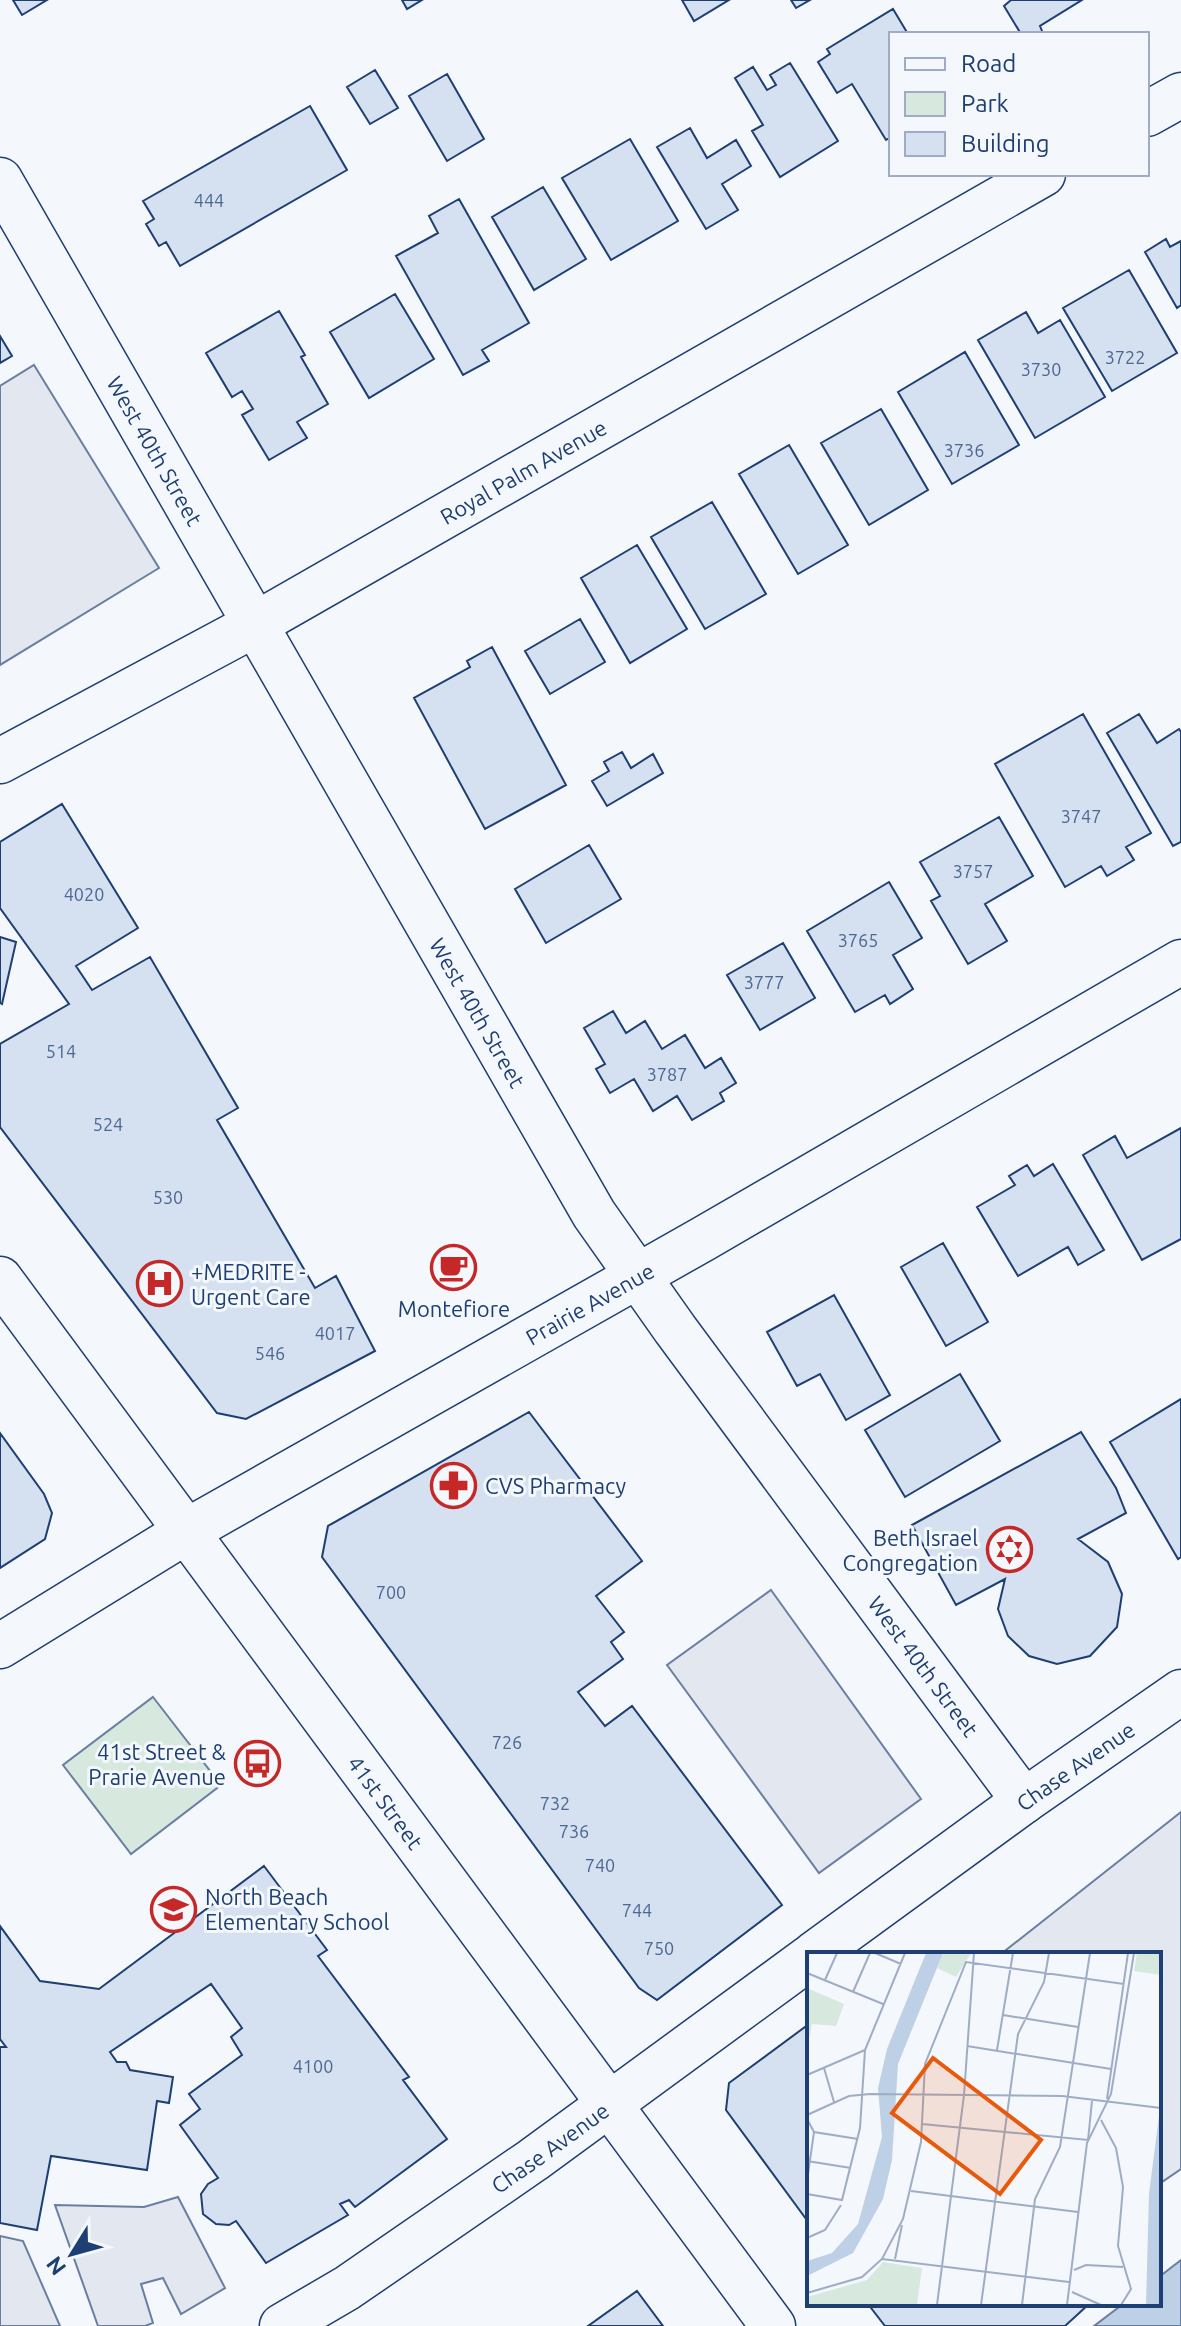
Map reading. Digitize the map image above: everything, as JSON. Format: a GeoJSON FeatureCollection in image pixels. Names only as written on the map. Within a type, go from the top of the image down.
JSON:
{"type":"FeatureCollection","features":[{"type":"Feature","properties":{"kind":"street"},"geometry":{"type":"LineString","coordinates":[[1149,113],[1181,95]]}},
{"type":"Feature","properties":{"kind":"street","name":"Royal Palm Avenue"},"geometry":{"type":"LineString","coordinates":[[0,761],[254,625],[1040,176]]}},
{"type":"Feature","properties":{"kind":"street","name":"West 40th Street"},"geometry":{"type":"LineString","coordinates":[[0,180],[594,1214],[1024,1801]]}},
{"type":"Feature","properties":{"kind":"street","name":"Prairie Avenue"},"geometry":{"type":"LineString","coordinates":[[0,1646],[187,1531],[1181,962]]}},
{"type":"Feature","properties":{"kind":"street","name":"41st Street"},"geometry":{"type":"LineString","coordinates":[[0,1279],[773,2326]]}},
{"type":"Feature","properties":{"kind":"street","name":"Chase Avenue"},"geometry":{"type":"LineString","coordinates":[[817,1952],[1024,1801],[1181,1692]]}},
{"type":"Feature","properties":{"kind":"street","name":"Chase Avenue"},"geometry":{"type":"LineString","coordinates":[[282,2326],[347,2288],[609,2104],[807,1959]]}},
{"type":"Feature","properties":{"kind":"green space"},"geometry":{"type":"Polygon","coordinates":[[[153,1697],[221,1785],[131,1854],[63,1765],[153,1697]]]}},
{"type":"Feature","properties":{"kind":"shaded area"},"geometry":{"type":"Polygon","coordinates":[[[34,365],[159,568],[0,665],[0,386],[34,365]]]}},
{"type":"Feature","properties":{"kind":"shaded area"},"geometry":{"type":"Polygon","coordinates":[[[771,1590],[921,1799],[819,1873],[667,1665],[771,1590]]]}},
{"type":"Feature","properties":{"kind":"shaded area"},"geometry":{"type":"Polygon","coordinates":[[[1181,1812],[1181,2169],[1161,2183],[1161,1952],[1004,1952],[1181,1812]]]}},
{"type":"Feature","properties":{"kind":"shaded area"},"geometry":{"type":"Polygon","coordinates":[[[178,2197],[225,2288],[181,2314],[163,2278],[141,2284],[153,2323],[145,2326],[98,2326],[55,2205],[144,2207],[178,2197]]]}},
{"type":"Feature","properties":{"kind":"shaded area"},"geometry":{"type":"Polygon","coordinates":[[[0,2236],[23,2241],[60,2326],[0,2326],[0,2236]]]}},
{"type":"Feature","properties":{"kind":"water"},"geometry":{"type":"Polygon","coordinates":[[[1181,2260],[1181,2326],[1094,2326],[1120,2306],[1161,2306],[1161,2275],[1181,2260]]]}},
{"type":"Feature","properties":{"kind":"building"},"geometry":{"type":"Polygon","coordinates":[[[13,0],[47,0],[22,15],[13,0]]]}},
{"type":"Feature","properties":{"kind":"building"},"geometry":{"type":"Polygon","coordinates":[[[402,0],[422,0],[407,9],[402,0]]]}},
{"type":"Feature","properties":{"kind":"building"},"geometry":{"type":"Polygon","coordinates":[[[682,0],[729,0],[694,21],[682,0]]]}},
{"type":"Feature","properties":{"kind":"building"},"geometry":{"type":"Polygon","coordinates":[[[791,0],[810,0],[796,8],[791,0]]]}},
{"type":"Feature","properties":{"kind":"building"},"geometry":{"type":"Polygon","coordinates":[[[1011,0],[1082,0],[1040,26],[1040,32],[1020,32],[1004,6],[1011,0]]]}},
{"type":"Feature","properties":{"kind":"building"},"geometry":{"type":"Polygon","coordinates":[[[893,9],[907,32],[889,32],[889,138],[886,140],[852,84],[837,93],[818,62],[830,54],[827,49],[893,9]]]}},
{"type":"Feature","properties":{"kind":"building"},"geometry":{"type":"Polygon","coordinates":[[[790,63],[838,141],[780,177],[752,131],[763,125],[735,78],[753,67],[767,90],[776,85],[770,75],[790,63]]]}},
{"type":"Feature","properties":{"kind":"building"},"geometry":{"type":"Polygon","coordinates":[[[375,70],[398,108],[370,124],[347,87],[375,70]]]}},
{"type":"Feature","properties":{"kind":"building"},"geometry":{"type":"Polygon","coordinates":[[[447,74],[484,139],[447,161],[409,96],[447,74]]]}},
{"type":"Feature","properties":{"kind":"building"},"geometry":{"type":"Polygon","coordinates":[[[310,106],[347,170],[180,266],[166,242],[159,246],[146,224],[154,219],[143,201],[310,106]]]}},
{"type":"Feature","properties":{"kind":"building"},"geometry":{"type":"Polygon","coordinates":[[[690,128],[707,158],[736,140],[751,166],[722,184],[738,210],[706,229],[657,147],[690,128]]]}},
{"type":"Feature","properties":{"kind":"building"},"geometry":{"type":"Polygon","coordinates":[[[630,139],[678,221],[611,260],[562,178],[630,139]]]}},
{"type":"Feature","properties":{"kind":"building"},"geometry":{"type":"Polygon","coordinates":[[[543,187],[586,259],[534,290],[492,217],[543,187]]]}},
{"type":"Feature","properties":{"kind":"building"},"geometry":{"type":"Polygon","coordinates":[[[459,199],[529,323],[482,350],[489,361],[463,375],[396,256],[438,233],[429,216],[459,199]]]}},
{"type":"Feature","properties":{"kind":"building"},"geometry":{"type":"Polygon","coordinates":[[[1166,239],[1170,247],[1181,241],[1181,305],[1177,308],[1145,252],[1166,239]]]}},
{"type":"Feature","properties":{"kind":"building"},"geometry":{"type":"Polygon","coordinates":[[[1129,270],[1177,353],[1112,391],[1063,308],[1129,270]]]}},
{"type":"Feature","properties":{"kind":"building"},"geometry":{"type":"Polygon","coordinates":[[[395,294],[434,359],[369,398],[330,332],[395,294]]]}},
{"type":"Feature","properties":{"kind":"building"},"geometry":{"type":"Polygon","coordinates":[[[279,311],[305,355],[301,357],[328,404],[297,422],[307,438],[269,460],[242,415],[253,409],[242,391],[232,397],[206,353],[279,311]]]}},
{"type":"Feature","properties":{"kind":"building"},"geometry":{"type":"Polygon","coordinates":[[[1026,312],[1038,333],[1060,320],[1105,397],[1035,438],[978,340],[1026,312]]]}},
{"type":"Feature","properties":{"kind":"building"},"geometry":{"type":"Polygon","coordinates":[[[0,336],[12,356],[0,363],[0,336]]]}},
{"type":"Feature","properties":{"kind":"building"},"geometry":{"type":"Polygon","coordinates":[[[965,352],[1019,445],[952,484],[898,392],[965,352]]]}},
{"type":"Feature","properties":{"kind":"building"},"geometry":{"type":"Polygon","coordinates":[[[881,409],[928,490],[869,525],[821,443],[881,409]]]}},
{"type":"Feature","properties":{"kind":"building"},"geometry":{"type":"Polygon","coordinates":[[[789,445],[848,545],[798,574],[739,474],[789,445]]]}},
{"type":"Feature","properties":{"kind":"building"},"geometry":{"type":"Polygon","coordinates":[[[712,502],[766,594],[705,629],[651,537],[712,502]]]}},
{"type":"Feature","properties":{"kind":"building"},"geometry":{"type":"Polygon","coordinates":[[[637,545],[687,629],[630,663],[581,578],[637,545]]]}},
{"type":"Feature","properties":{"kind":"building"},"geometry":{"type":"Polygon","coordinates":[[[580,619],[605,662],[550,694],[525,651],[580,619]]]}},
{"type":"Feature","properties":{"kind":"building"},"geometry":{"type":"Polygon","coordinates":[[[492,647],[566,785],[485,829],[414,698],[470,667],[467,661],[492,647]]]}},
{"type":"Feature","properties":{"kind":"building"},"geometry":{"type":"Polygon","coordinates":[[[1083,714],[1151,833],[1126,847],[1134,860],[1107,876],[1101,866],[1065,887],[995,764],[1083,714]]]}},
{"type":"Feature","properties":{"kind":"building"},"geometry":{"type":"Polygon","coordinates":[[[1139,714],[1157,743],[1179,729],[1181,732],[1181,842],[1173,846],[1107,733],[1139,714]]]}},
{"type":"Feature","properties":{"kind":"building"},"geometry":{"type":"Polygon","coordinates":[[[622,752],[631,768],[653,754],[663,773],[607,806],[592,781],[609,771],[604,762],[622,752]]]}},
{"type":"Feature","properties":{"kind":"building"},"geometry":{"type":"Polygon","coordinates":[[[62,804],[138,928],[76,966],[92,990],[150,957],[238,1108],[217,1120],[315,1288],[336,1276],[375,1351],[246,1419],[217,1413],[0,1127],[0,1044],[69,1004],[0,908],[0,842],[62,804]]]}},
{"type":"Feature","properties":{"kind":"building"},"geometry":{"type":"Polygon","coordinates":[[[999,817],[1033,876],[985,904],[1007,941],[968,964],[931,901],[940,896],[920,862],[999,817]]]}},
{"type":"Feature","properties":{"kind":"building"},"geometry":{"type":"Polygon","coordinates":[[[589,845],[621,899],[546,943],[515,889],[589,845]]]}},
{"type":"Feature","properties":{"kind":"building"},"geometry":{"type":"Polygon","coordinates":[[[889,882],[922,938],[893,955],[913,989],[890,1004],[885,995],[855,1012],[807,931],[889,882]]]}},
{"type":"Feature","properties":{"kind":"building"},"geometry":{"type":"Polygon","coordinates":[[[0,937],[16,942],[2,1004],[0,1003],[0,937]]]}},
{"type":"Feature","properties":{"kind":"building"},"geometry":{"type":"Polygon","coordinates":[[[783,943],[815,998],[760,1030],[727,975],[783,943]]]}},
{"type":"Feature","properties":{"kind":"building"},"geometry":{"type":"Polygon","coordinates":[[[613,1011],[626,1033],[645,1021],[662,1049],[685,1035],[705,1068],[721,1058],[736,1083],[720,1093],[724,1101],[692,1120],[677,1096],[653,1111],[634,1079],[610,1093],[596,1069],[605,1064],[584,1028],[613,1011]]]}},
{"type":"Feature","properties":{"kind":"building"},"geometry":{"type":"Polygon","coordinates":[[[1181,1128],[1181,1239],[1142,1260],[1083,1155],[1115,1136],[1127,1158],[1181,1128]]]}},
{"type":"Feature","properties":{"kind":"building"},"geometry":{"type":"Polygon","coordinates":[[[1053,1164],[1104,1250],[1078,1265],[1068,1247],[1018,1276],[977,1207],[1015,1185],[1009,1176],[1027,1165],[1034,1176],[1053,1164]]]}},
{"type":"Feature","properties":{"kind":"building"},"geometry":{"type":"Polygon","coordinates":[[[943,1243],[988,1322],[946,1346],[901,1267],[943,1243]]]}},
{"type":"Feature","properties":{"kind":"building"},"geometry":{"type":"Polygon","coordinates":[[[834,1295],[890,1395],[846,1420],[820,1374],[797,1386],[767,1332],[834,1295]]]}},
{"type":"Feature","properties":{"kind":"building"},"geometry":{"type":"Polygon","coordinates":[[[960,1374],[1000,1441],[905,1497],[865,1430],[960,1374]]]}},
{"type":"Feature","properties":{"kind":"building"},"geometry":{"type":"Polygon","coordinates":[[[1181,1399],[1181,1557],[1178,1559],[1110,1442],[1181,1399]]]}},
{"type":"Feature","properties":{"kind":"building"},"geometry":{"type":"Polygon","coordinates":[[[529,1412],[642,1561],[596,1596],[624,1632],[611,1642],[623,1659],[578,1692],[605,1726],[632,1706],[782,1905],[657,2000],[639,1988],[322,1557],[328,1526],[529,1412]]]}},
{"type":"Feature","properties":{"kind":"building","name":"Beth Israel Congregation"},"geometry":{"type":"Polygon","coordinates":[[[1081,1432],[1116,1488],[1126,1513],[1078,1539],[1108,1562],[1122,1594],[1117,1627],[1090,1656],[1057,1664],[1029,1656],[1008,1636],[998,1609],[1005,1579],[956,1605],[912,1525],[1081,1432]]]}},
{"type":"Feature","properties":{"kind":"building"},"geometry":{"type":"Polygon","coordinates":[[[0,1433],[44,1494],[52,1513],[45,1539],[0,1568],[0,1433]]]}},
{"type":"Feature","properties":{"kind":"building"},"geometry":{"type":"Polygon","coordinates":[[[264,1866],[327,1950],[318,1956],[409,2077],[403,2080],[447,2139],[355,2207],[349,2200],[340,2204],[348,2215],[266,2263],[236,2221],[229,2225],[216,2224],[203,2214],[201,2194],[208,2184],[218,2178],[180,2125],[200,2109],[189,2094],[242,2055],[231,2037],[242,2028],[211,1984],[110,2052],[117,2062],[126,2062],[130,2070],[173,2077],[169,2103],[157,2101],[147,2170],[51,2156],[37,2230],[0,2223],[0,2047],[6,2047],[0,2039],[0,1926],[40,1981],[99,1989],[264,1866]]]}},
{"type":"Feature","properties":{"kind":"building"},"geometry":{"type":"Polygon","coordinates":[[[807,2025],[807,2220],[726,2110],[729,2083],[807,2025]]]}},
{"type":"Feature","properties":{"kind":"building"},"geometry":{"type":"Polygon","coordinates":[[[637,2291],[663,2326],[588,2326],[637,2291]]]}},
{"type":"Feature","properties":{"kind":"building"},"geometry":{"type":"Polygon","coordinates":[[[870,2306],[1087,2306],[1065,2326],[885,2326],[870,2306]]]}},
{"type":"Feature","properties":{"kind":"place","name":"Montefiore"},"geometry":{"type":"Point","coordinates":[454,1267]}},
{"type":"Feature","properties":{"kind":"place","name":"+MEDRITE - Urgent Care"},"geometry":{"type":"Point","coordinates":[160,1284]}},
{"type":"Feature","properties":{"kind":"place","name":"CVS Pharmacy"},"geometry":{"type":"Point","coordinates":[454,1485]}},
{"type":"Feature","properties":{"kind":"place","name":"Beth Israel Congregation"},"geometry":{"type":"Point","coordinates":[1009,1550]}},
{"type":"Feature","properties":{"kind":"place","name":"41st Street & Prarie Avenue"},"geometry":{"type":"Point","coordinates":[257,1764]}},
{"type":"Feature","properties":{"kind":"place","name":"North Beach Elementary School"},"geometry":{"type":"Point","coordinates":[174,1909]}}]}
